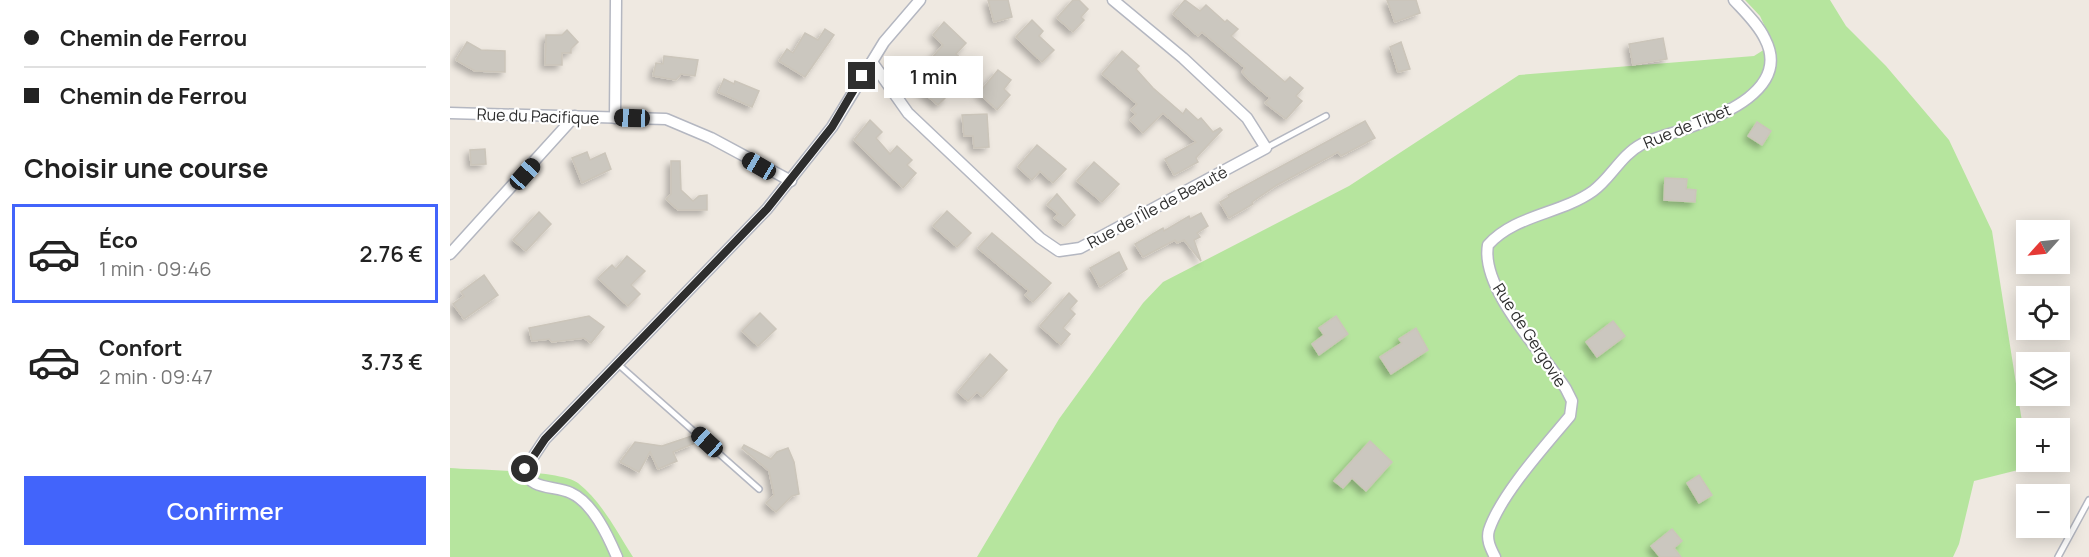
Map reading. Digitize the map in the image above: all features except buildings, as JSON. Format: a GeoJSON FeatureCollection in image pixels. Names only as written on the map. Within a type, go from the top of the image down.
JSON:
{"type":"FeatureCollection","features":[{"type":"Feature","properties":{"kind":"street"},"geometry":{"type":"LineString","coordinates":[[615,118],[616,0]]}},
{"type":"Feature","properties":{"kind":"street"},"geometry":{"type":"LineString","coordinates":[[617,557],[600,524],[580,498],[566,491],[537,485],[530,480],[525,471],[545,439],[741,238],[790,181],[832,127],[884,42],[920,0]]}},
{"type":"Feature","properties":{"kind":"street"},"geometry":{"type":"LineString","coordinates":[[1113,0],[1183,58],[1247,118],[1266,148]]}},
{"type":"Feature","properties":{"kind":"street","name":"Rue de Tibet"},"geometry":{"type":"LineString","coordinates":[[1498,234],[1563,207],[1589,193],[1618,162],[1640,145],[1716,117],[1738,105],[1762,85],[1770,69],[1768,45],[1756,24],[1734,0]]}},
{"type":"Feature","properties":{"kind":"street","name":"Rue de l'Île de Beauté"},"geometry":{"type":"LineString","coordinates":[[872,62],[919,124],[1041,238],[1059,251],[1080,248],[1266,148]]}},
{"type":"Feature","properties":{"kind":"street","name":"Rue du Pacifique"},"geometry":{"type":"LineString","coordinates":[[450,113],[666,120],[711,138],[790,181]]}},
{"type":"Feature","properties":{"kind":"street"},"geometry":{"type":"LineString","coordinates":[[450,254],[575,116]]}},
{"type":"Feature","properties":{"kind":"street","name":"Rue de Gergovie"},"geometry":{"type":"LineString","coordinates":[[1495,557],[1489,544],[1490,530],[1519,478],[1570,416],[1572,408],[1566,389],[1512,312],[1488,269],[1488,245],[1498,234]]}},
{"type":"Feature","properties":{"kind":"lane"},"geometry":{"type":"LineString","coordinates":[[1266,148],[1326,116]]}},
{"type":"Feature","properties":{"kind":"lane"},"geometry":{"type":"LineString","coordinates":[[619,365],[759,489]]}},
{"type":"Feature","properties":{"kind":"lane"},"geometry":{"type":"LineString","coordinates":[[2058,557],[2089,500]]}},
{"type":"Feature","properties":{"kind":"green space"},"geometry":{"type":"Polygon","coordinates":[[[1745,0],[1830,0],[1846,26],[1886,66],[1949,140],[1992,231],[2016,383],[2016,406],[2020,406],[2021,418],[2016,418],[2016,470],[1974,481],[1959,544],[1953,557],[977,557],[1059,419],[1143,303],[1163,282],[1349,186],[1519,75],[1754,56],[1773,44],[1760,16],[1745,0]]]}},
{"type":"Feature","properties":{"kind":"green space"},"geometry":{"type":"Polygon","coordinates":[[[450,468],[537,473],[554,475],[578,483],[602,508],[633,557],[450,557],[450,468]]]}},
{"type":"Feature","properties":{"kind":"route"},"geometry":{"type":"LineString","coordinates":[[525,469],[545,439],[767,209],[832,127],[862,76]]}}]}
